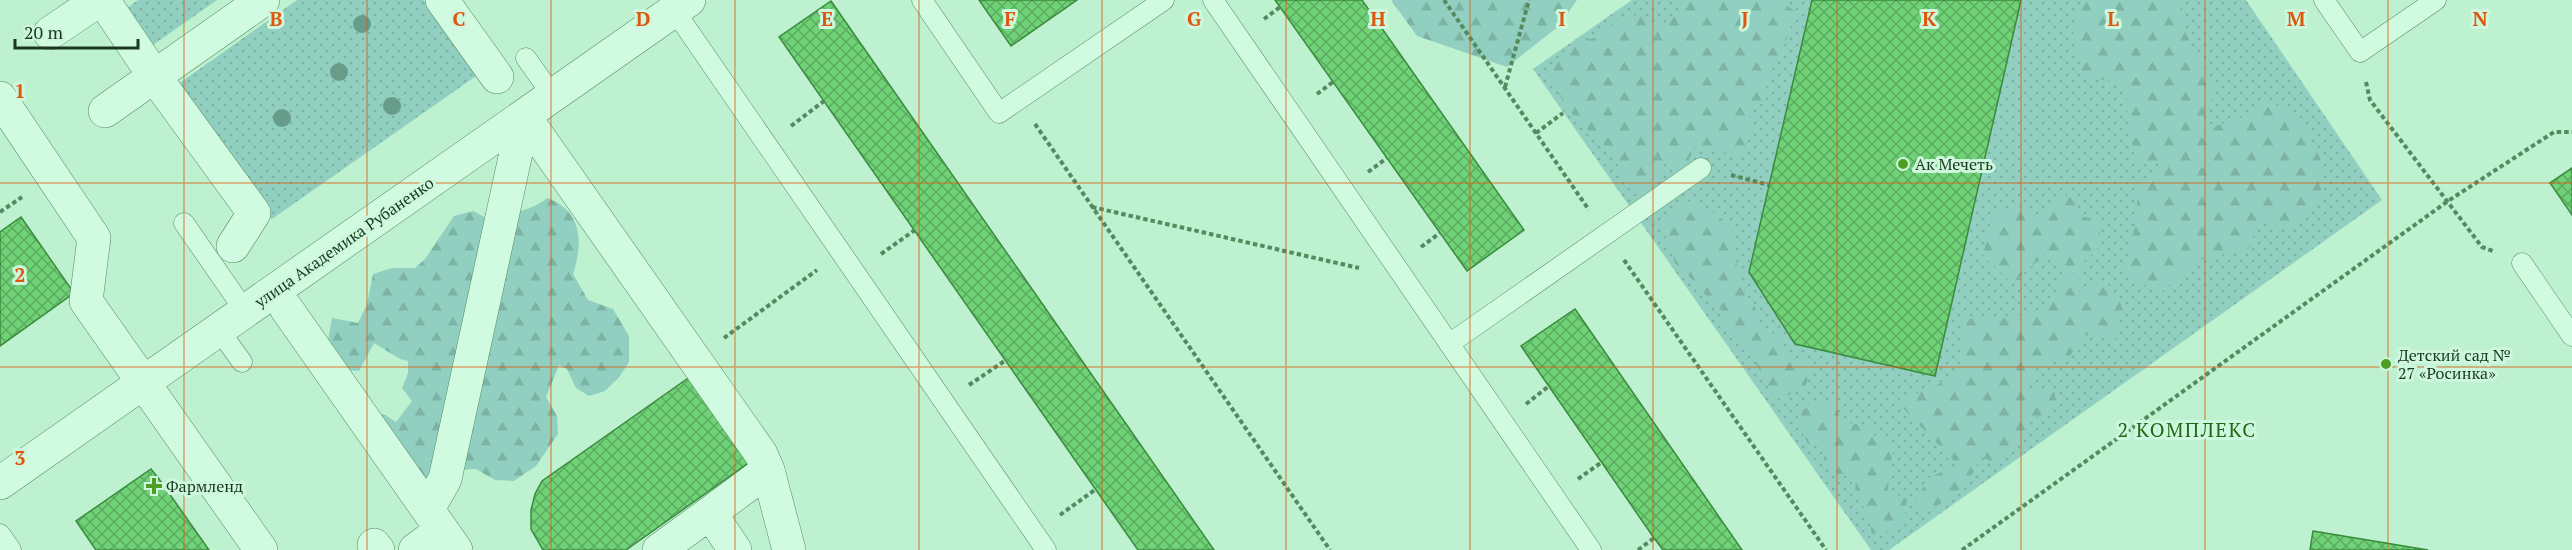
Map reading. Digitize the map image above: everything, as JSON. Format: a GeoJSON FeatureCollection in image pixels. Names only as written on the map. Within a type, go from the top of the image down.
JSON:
{"type":"FeatureCollection","features":[{"type":"Feature","properties":{"kind":"street"},"geometry":{"type":"LineString","coordinates":[[50,33],[101,0],[254,213],[245,250]]}},
{"type":"Feature","properties":{"kind":"street"},"geometry":{"type":"LineString","coordinates":[[105,111],[263,0]]}},
{"type":"Feature","properties":{"kind":"street"},"geometry":{"type":"LineString","coordinates":[[442,0],[497,77]]}},
{"type":"Feature","properties":{"kind":"street","name":"улица Академика Рубаненко"},"geometry":{"type":"LineString","coordinates":[[0,483],[524,116],[677,3]]}},
{"type":"Feature","properties":{"kind":"street"},"geometry":{"type":"LineString","coordinates":[[0,98],[94,238],[86,301],[261,550]]}},
{"type":"Feature","properties":{"kind":"street"},"geometry":{"type":"LineString","coordinates":[[524,116],[761,454],[768,470],[789,550]]}},
{"type":"Feature","properties":{"kind":"street"},"geometry":{"type":"LineString","coordinates":[[442,530],[445,479],[524,116]]}},
{"type":"Feature","properties":{"kind":"street"},"geometry":{"type":"LineString","coordinates":[[286,308],[442,530]]}},
{"type":"Feature","properties":{"kind":"street"},"geometry":{"type":"LineString","coordinates":[[660,550],[768,470]]}},
{"type":"Feature","properties":{"kind":"street"},"geometry":{"type":"LineString","coordinates":[[710,513],[735,550]]}},
{"type":"Feature","properties":{"kind":"street"},"geometry":{"type":"LineString","coordinates":[[415,550],[442,530]]}},
{"type":"Feature","properties":{"kind":"lane"},"geometry":{"type":"LineString","coordinates":[[922,0],[999,113],[1164,0]]}},
{"type":"Feature","properties":{"kind":"lane"},"geometry":{"type":"LineString","coordinates":[[1213,0],[1590,550]]}},
{"type":"Feature","properties":{"kind":"lane"},"geometry":{"type":"LineString","coordinates":[[2324,0],[2360,52],[2436,0]]}},
{"type":"Feature","properties":{"kind":"lane"},"geometry":{"type":"LineString","coordinates":[[677,3],[767,144],[1046,550]]}},
{"type":"Feature","properties":{"kind":"lane"},"geometry":{"type":"LineString","coordinates":[[526,58],[552,96]]}},
{"type":"Feature","properties":{"kind":"lane"},"geometry":{"type":"LineString","coordinates":[[1449,344],[1701,168]]}},
{"type":"Feature","properties":{"kind":"lane"},"geometry":{"type":"LineString","coordinates":[[184,223],[232,320],[242,362]]}},
{"type":"Feature","properties":{"kind":"lane"},"geometry":{"type":"LineString","coordinates":[[2522,263],[2572,336]]}},
{"type":"Feature","properties":{"kind":"lane"},"geometry":{"type":"LineString","coordinates":[[0,534],[11,550]]}},
{"type":"Feature","properties":{"kind":"path"},"geometry":{"type":"LineString","coordinates":[[1444,0],[1826,550]]}},
{"type":"Feature","properties":{"kind":"path"},"geometry":{"type":"LineString","coordinates":[[1505,88],[1529,0]]}},
{"type":"Feature","properties":{"kind":"path"},"geometry":{"type":"LineString","coordinates":[[2360,52],[2370,100],[2482,247],[2522,263]]}},
{"type":"Feature","properties":{"kind":"path"},"geometry":{"type":"LineString","coordinates":[[1018,100],[1330,550]]}},
{"type":"Feature","properties":{"kind":"path"},"geometry":{"type":"LineString","coordinates":[[767,144],[824,101]]}},
{"type":"Feature","properties":{"kind":"path"},"geometry":{"type":"LineString","coordinates":[[1536,133],[1563,113]]}},
{"type":"Feature","properties":{"kind":"path"},"geometry":{"type":"LineString","coordinates":[[1962,550],[2448,201],[2554,132],[2572,132]]}},
{"type":"Feature","properties":{"kind":"path"},"geometry":{"type":"LineString","coordinates":[[1701,168],[1769,185]]}},
{"type":"Feature","properties":{"kind":"path"},"geometry":{"type":"LineString","coordinates":[[1092,207],[1404,278]]}},
{"type":"Feature","properties":{"kind":"path"},"geometry":{"type":"LineString","coordinates":[[855,273],[915,230]]}},
{"type":"Feature","properties":{"kind":"path"},"geometry":{"type":"LineString","coordinates":[[694,359],[841,252]]}},
{"type":"Feature","properties":{"kind":"path"},"geometry":{"type":"LineString","coordinates":[[945,403],[1006,360]]}},
{"type":"Feature","properties":{"kind":"path"},"geometry":{"type":"LineString","coordinates":[[1034,533],[1096,489]]}},
{"type":"Feature","properties":{"kind":"path"},"geometry":{"type":"LineString","coordinates":[[1638,550],[1654,538]]}},
{"type":"Feature","properties":{"kind":"green space"},"geometry":{"type":"Polygon","coordinates":[[[138,0],[217,0],[146,50],[120,13],[138,0]]]}},
{"type":"Feature","properties":{"kind":"green space"},"geometry":{"type":"Polygon","coordinates":[[[297,0],[424,0],[479,74],[272,219],[262,216],[174,87],[297,0]]]}},
{"type":"Feature","properties":{"kind":"green space"},"geometry":{"type":"Polygon","coordinates":[[[1391,0],[1577,0],[1559,26],[1507,67],[1417,36],[1391,0]]]}},
{"type":"Feature","properties":{"kind":"green space"},"geometry":{"type":"Polygon","coordinates":[[[1632,0],[2246,0],[2382,200],[1889,550],[1871,550],[1533,69],[1632,0]]]}},
{"type":"Feature","properties":{"kind":"green space"},"geometry":{"type":"Polygon","coordinates":[[[1682,0],[1781,0],[1781,3],[1796,11],[1782,52],[1767,78],[1765,102],[1748,110],[1752,127],[1741,156],[1695,147],[1685,168],[1664,164],[1648,192],[1630,189],[1620,168],[1600,139],[1577,121],[1560,96],[1549,72],[1559,59],[1579,42],[1601,36],[1615,21],[1637,15],[1662,25],[1682,8],[1682,0]]]}},
{"type":"Feature","properties":{"kind":"green space"},"geometry":{"type":"Polygon","coordinates":[[[2082,0],[2179,0],[2186,34],[2216,89],[2197,131],[2239,119],[2267,100],[2300,117],[2320,158],[2321,201],[2292,228],[2259,223],[2248,249],[2198,260],[2159,294],[2124,271],[2137,217],[2137,184],[2171,165],[2136,159],[2128,127],[2126,84],[2083,77],[2073,31],[2082,0]]]}},
{"type":"Feature","properties":{"kind":"green space"},"geometry":{"type":"Polygon","coordinates":[[[2072,191],[2078,216],[2102,220],[2097,250],[2080,265],[2079,291],[2105,281],[2122,302],[2116,340],[2083,335],[2070,356],[2034,369],[2026,390],[2055,392],[2054,412],[2033,418],[2018,443],[1995,463],[1981,457],[1967,484],[1930,511],[1913,508],[1928,478],[1958,465],[1896,401],[1931,388],[1959,373],[1964,319],[2006,318],[2046,308],[2065,276],[2045,254],[2012,284],[1983,255],[1993,214],[2018,206],[2036,220],[2072,191]]]}},
{"type":"Feature","properties":{"kind":"green space"},"geometry":{"type":"Polygon","coordinates":[[[547,198],[568,211],[574,220],[579,240],[573,274],[588,300],[613,309],[629,336],[629,362],[620,376],[605,391],[589,396],[576,388],[567,369],[559,365],[546,397],[557,416],[558,434],[536,466],[514,481],[495,480],[476,469],[456,470],[420,481],[373,412],[385,415],[396,422],[412,401],[402,388],[408,373],[408,361],[400,359],[374,343],[359,371],[346,370],[326,351],[332,318],[358,323],[367,304],[373,274],[392,268],[415,268],[425,259],[454,216],[473,211],[490,220],[527,209],[547,198]]]}},
{"type":"Feature","properties":{"kind":"green space"},"geometry":{"type":"Polygon","coordinates":[[[1688,201],[1716,214],[1731,227],[1740,285],[1755,307],[1763,333],[1779,334],[1788,355],[1814,366],[1804,389],[1777,399],[1757,366],[1749,346],[1736,344],[1724,328],[1723,311],[1713,305],[1697,284],[1675,263],[1662,223],[1688,201]]]}},
{"type":"Feature","properties":{"kind":"green space"},"geometry":{"type":"Polygon","coordinates":[[[1811,402],[1835,404],[1842,422],[1870,426],[1876,440],[1886,437],[1894,449],[1889,469],[1888,491],[1907,499],[1904,528],[1872,534],[1867,511],[1855,496],[1856,473],[1838,474],[1824,461],[1825,441],[1808,444],[1796,419],[1811,402]]]}},
{"type":"Feature","properties":{"kind":"building"},"geometry":{"type":"Polygon","coordinates":[[[979,0],[1077,0],[1011,46],[979,0]]]}},
{"type":"Feature","properties":{"kind":"building"},"geometry":{"type":"Polygon","coordinates":[[[1275,0],[1362,0],[1524,230],[1467,271],[1275,0]]]}},
{"type":"Feature","properties":{"kind":"building"},"geometry":{"type":"Polygon","coordinates":[[[1812,0],[2021,0],[1935,376],[1795,344],[1749,272],[1812,0]]]}},
{"type":"Feature","properties":{"kind":"building"},"geometry":{"type":"Polygon","coordinates":[[[831,1],[1214,550],[1138,550],[779,37],[831,1]]]}},
{"type":"Feature","properties":{"kind":"building"},"geometry":{"type":"Polygon","coordinates":[[[2572,168],[2572,215],[2550,183],[2572,168]]]}},
{"type":"Feature","properties":{"kind":"building"},"geometry":{"type":"Polygon","coordinates":[[[21,217],[74,293],[0,346],[0,232],[21,217]]]}},
{"type":"Feature","properties":{"kind":"building"},"geometry":{"type":"Polygon","coordinates":[[[1575,309],[1742,550],[1663,550],[1654,538],[1521,346],[1575,309]]]}},
{"type":"Feature","properties":{"kind":"building"},"geometry":{"type":"Polygon","coordinates":[[[694,374],[754,459],[626,550],[543,550],[531,529],[531,510],[535,494],[542,481],[694,374]]]}},
{"type":"Feature","properties":{"kind":"building"},"geometry":{"type":"Polygon","coordinates":[[[151,469],[209,550],[96,550],[76,521],[151,469]]]}},
{"type":"Feature","properties":{"kind":"building"},"geometry":{"type":"Polygon","coordinates":[[[2313,531],[2428,550],[2310,550],[2313,531]]]}},
{"type":"Feature","properties":{"kind":"place","name":"Ак Мечеть"},"geometry":{"type":"Point","coordinates":[1903,164]}},
{"type":"Feature","properties":{"kind":"place","name":"Детский сад № 27 «Росинка»"},"geometry":{"type":"Point","coordinates":[2386,364]}},
{"type":"Feature","properties":{"kind":"place","name":"Фармленд"},"geometry":{"type":"Point","coordinates":[154,486]}},
{"type":"Feature","properties":{"kind":"district","name":"2 КОМПЛЕКС"},"geometry":{"type":"Point","coordinates":[2187,430]}}]}
